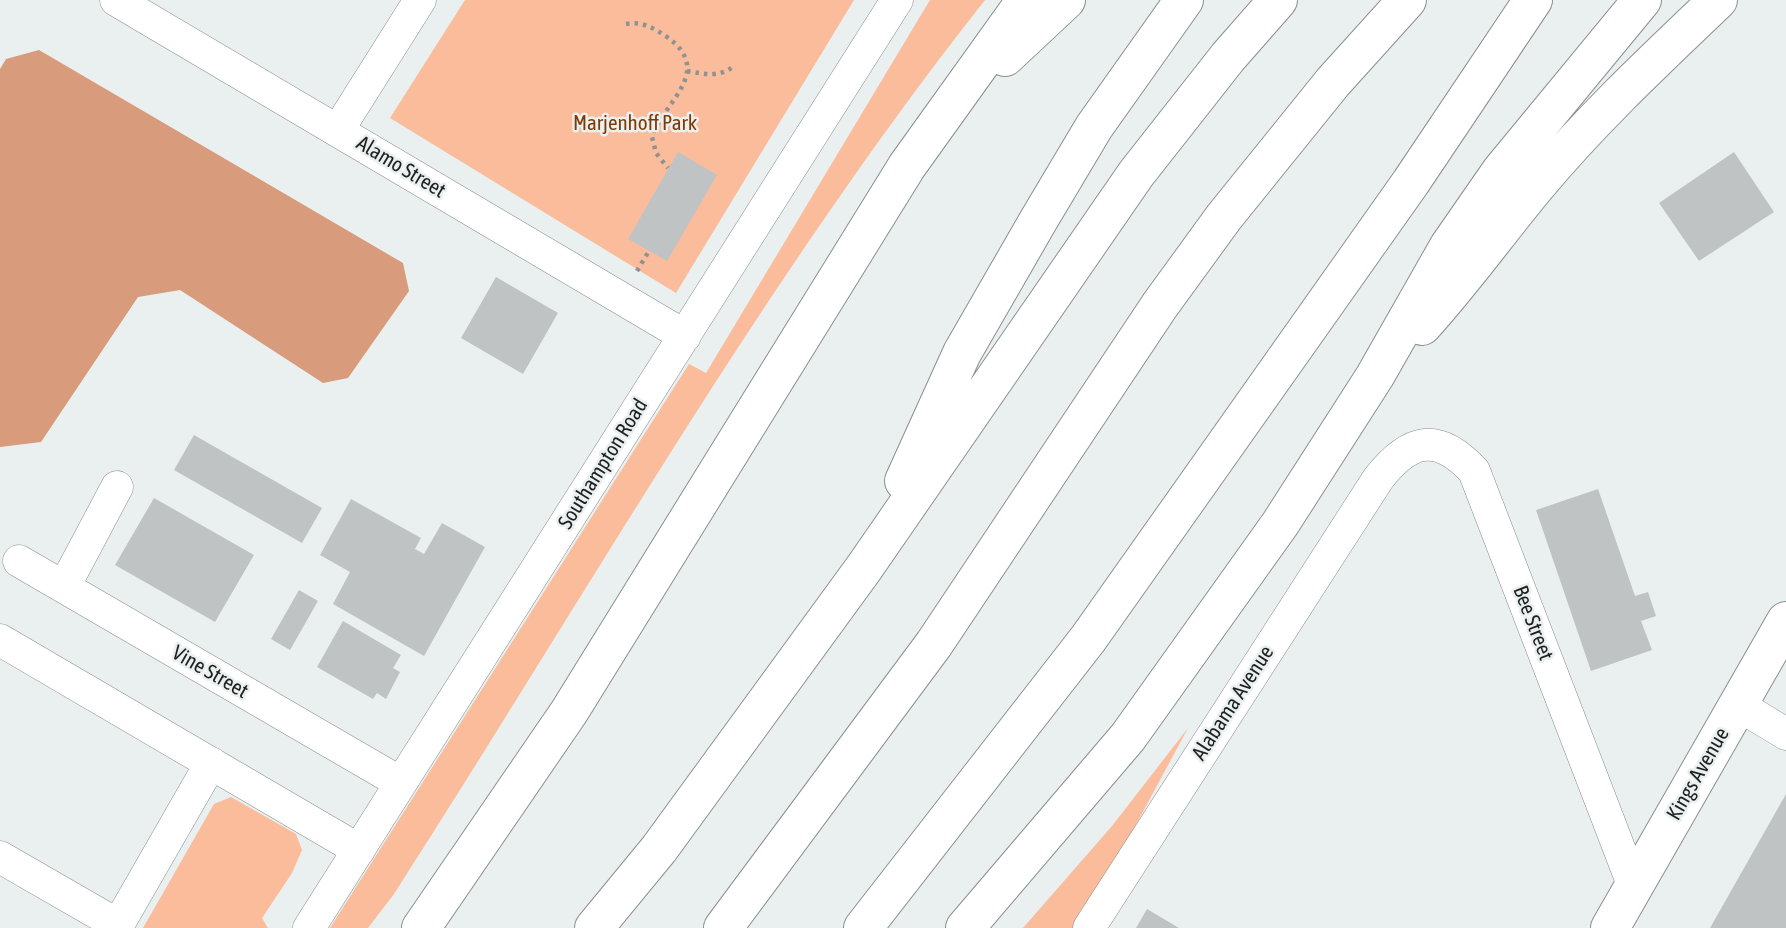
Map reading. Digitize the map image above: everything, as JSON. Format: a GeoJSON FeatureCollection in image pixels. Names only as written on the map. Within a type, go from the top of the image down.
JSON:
{"type":"FeatureCollection","features":[{"type":"Feature","properties":{"kind":"main road"},"geometry":{"type":"LineString","coordinates":[[421,928],[569,712],[907,166],[1026,0]]}},
{"type":"Feature","properties":{"kind":"main road"},"geometry":{"type":"LineString","coordinates":[[943,116],[1066,0]]}},
{"type":"Feature","properties":{"kind":"main road"},"geometry":{"type":"LineString","coordinates":[[864,568],[962,353],[1094,127],[1184,0]]}},
{"type":"Feature","properties":{"kind":"main road"},"geometry":{"type":"LineString","coordinates":[[594,928],[659,849],[864,568],[1136,174],[1228,57],[1278,0]]}},
{"type":"Feature","properties":{"kind":"main road"},"geometry":{"type":"LineString","coordinates":[[723,928],[934,644],[1160,305],[1224,217],[1298,122],[1407,0]]}},
{"type":"Feature","properties":{"kind":"main road"},"geometry":{"type":"LineString","coordinates":[[863,928],[1088,639],[1411,182],[1533,0]]}},
{"type":"Feature","properties":{"kind":"main road"},"geometry":{"type":"LineString","coordinates":[[965,928],[1128,737],[1280,524],[1375,376],[1449,246],[1501,171],[1642,0]]}},
{"type":"Feature","properties":{"kind":"main road"},"geometry":{"type":"LineString","coordinates":[[1375,376],[1462,281],[1536,186],[1624,89],[1718,0]]}},
{"type":"Feature","properties":{"kind":"main road","name":"Kings Avenue"},"geometry":{"type":"LineString","coordinates":[[1615,926],[1634,887],[1786,621]]}},
{"type":"Feature","properties":{"kind":"street","name":"Alamo Street"},"geometry":{"type":"LineString","coordinates":[[116,0],[685,336]]}},
{"type":"Feature","properties":{"kind":"street"},"geometry":{"type":"LineString","coordinates":[[338,130],[421,0]]}},
{"type":"Feature","properties":{"kind":"street","name":"Southampton Road"},"geometry":{"type":"LineString","coordinates":[[309,928],[897,0]]}},
{"type":"Feature","properties":{"kind":"street","name":"Bee Street"},"geometry":{"type":"LineString","coordinates":[[1377,479],[1396,456],[1414,446],[1435,445],[1459,455],[1474,471],[1634,887]]}},
{"type":"Feature","properties":{"kind":"street","name":"Alabama Avenue"},"geometry":{"type":"LineString","coordinates":[[1089,928],[1377,479]]}},
{"type":"Feature","properties":{"kind":"street"},"geometry":{"type":"LineString","coordinates":[[64,587],[117,487]]}},
{"type":"Feature","properties":{"kind":"street","name":"Vine Street"},"geometry":{"type":"LineString","coordinates":[[19,561],[401,783]]}},
{"type":"Feature","properties":{"kind":"street"},"geometry":{"type":"LineString","coordinates":[[0,640],[359,850]]}},
{"type":"Feature","properties":{"kind":"street"},"geometry":{"type":"LineString","coordinates":[[1738,705],[1786,734]]}},
{"type":"Feature","properties":{"kind":"street"},"geometry":{"type":"LineString","coordinates":[[0,857],[118,925],[211,763]]}},
{"type":"Feature","properties":{"kind":"path"},"geometry":{"type":"LineString","coordinates":[[626,24],[645,24],[670,39],[685,60],[687,71],[678,97],[662,116],[652,137],[656,153],[668,168]]}},
{"type":"Feature","properties":{"kind":"path"},"geometry":{"type":"LineString","coordinates":[[687,71],[721,74],[734,66]]}},
{"type":"Feature","properties":{"kind":"green space","name":"Marjenhoff Park"},"geometry":{"type":"Polygon","coordinates":[[[465,0],[854,0],[676,293],[390,118],[465,0]]]}},
{"type":"Feature","properties":{"kind":"green space"},"geometry":{"type":"Polygon","coordinates":[[[930,0],[985,0],[826,216],[752,327],[394,894],[368,928],[330,928],[689,364],[706,373],[930,0]]]}},
{"type":"Feature","properties":{"kind":"green space"},"geometry":{"type":"Polygon","coordinates":[[[1188,728],[1097,897],[1075,928],[1023,928],[1112,826],[1188,728]]]}},
{"type":"Feature","properties":{"kind":"green space"},"geometry":{"type":"Polygon","coordinates":[[[231,797],[296,834],[302,850],[292,873],[262,918],[268,928],[143,928],[214,804],[231,797]]]}},
{"type":"Feature","properties":{"kind":"shaded area"},"geometry":{"type":"Polygon","coordinates":[[[39,50],[403,263],[409,291],[348,378],[323,383],[180,290],[138,297],[41,442],[0,447],[0,69],[6,59],[39,50]]]}},
{"type":"Feature","properties":{"kind":"building"},"geometry":{"type":"Polygon","coordinates":[[[678,152],[717,175],[667,261],[628,239],[678,152]]]}},
{"type":"Feature","properties":{"kind":"building"},"geometry":{"type":"Polygon","coordinates":[[[1734,152],[1774,212],[1699,261],[1659,203],[1734,152]]]}},
{"type":"Feature","properties":{"kind":"building"},"geometry":{"type":"Polygon","coordinates":[[[496,277],[558,313],[523,374],[461,338],[496,277]]]}},
{"type":"Feature","properties":{"kind":"building"},"geometry":{"type":"Polygon","coordinates":[[[194,435],[322,508],[302,543],[174,470],[194,435]]]}},
{"type":"Feature","properties":{"kind":"building"},"geometry":{"type":"Polygon","coordinates":[[[1598,489],[1635,596],[1648,592],[1656,616],[1641,621],[1652,650],[1591,671],[1536,510],[1598,489]]]}},
{"type":"Feature","properties":{"kind":"building"},"geometry":{"type":"Polygon","coordinates":[[[154,498],[254,555],[215,622],[115,565],[154,498]]]}},
{"type":"Feature","properties":{"kind":"building"},"geometry":{"type":"Polygon","coordinates":[[[351,499],[421,538],[415,549],[424,554],[442,523],[485,547],[424,656],[333,604],[350,572],[320,555],[351,499]]]}},
{"type":"Feature","properties":{"kind":"building"},"geometry":{"type":"Polygon","coordinates":[[[299,590],[318,601],[290,650],[271,639],[299,590]]]}},
{"type":"Feature","properties":{"kind":"building"},"geometry":{"type":"Polygon","coordinates":[[[343,621],[401,655],[393,668],[400,672],[386,699],[377,693],[373,699],[317,667],[343,621]]]}},
{"type":"Feature","properties":{"kind":"building"},"geometry":{"type":"Polygon","coordinates":[[[1786,794],[1786,928],[1710,928],[1786,794]]]}},
{"type":"Feature","properties":{"kind":"building"},"geometry":{"type":"Polygon","coordinates":[[[1147,909],[1179,928],[1136,928],[1147,909]]]}}]}
